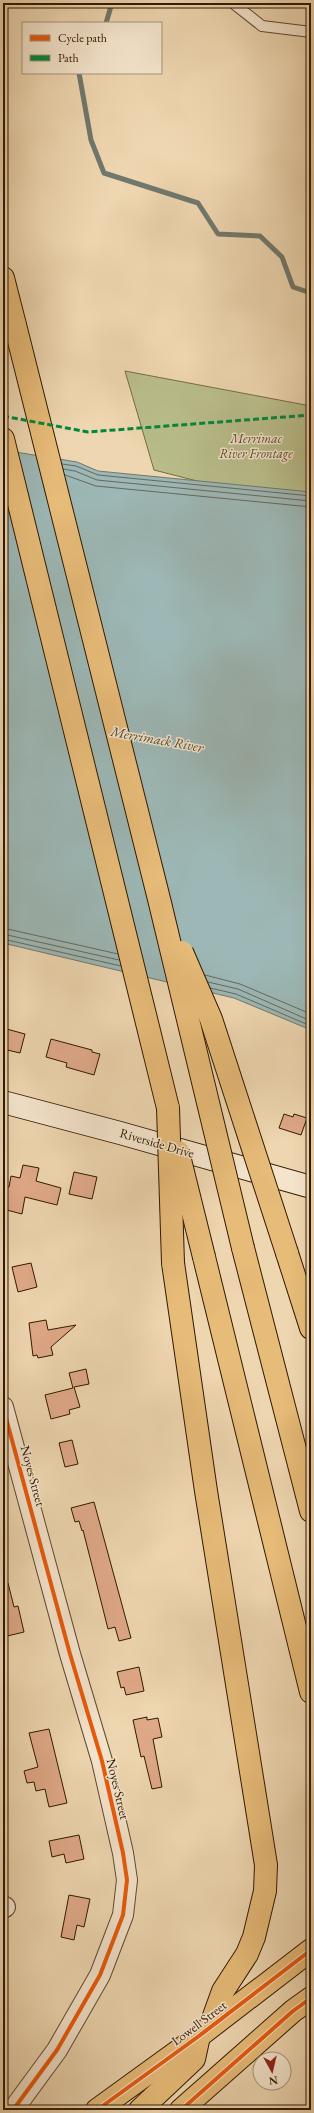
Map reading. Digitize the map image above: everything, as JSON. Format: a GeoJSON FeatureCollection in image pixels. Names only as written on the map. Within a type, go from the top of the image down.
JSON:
{"type":"FeatureCollection","features":[{"type":"Feature","properties":{"kind":"main road"},"geometry":{"type":"LineString","coordinates":[[3,278],[159,899],[243,1248],[311,1511]]}},
{"type":"Feature","properties":{"kind":"main road"},"geometry":{"type":"LineString","coordinates":[[3,439],[311,1692]]}},
{"type":"Feature","properties":{"kind":"main road"},"geometry":{"type":"LineString","coordinates":[[159,899],[211,1019],[311,1328]]}},
{"type":"Feature","properties":{"kind":"main road","name":"Riverside Drive"},"geometry":{"type":"LineString","coordinates":[[3,1102],[120,1133],[311,1187]]}},
{"type":"Feature","properties":{"kind":"main road"},"geometry":{"type":"LineString","coordinates":[[140,2110],[194,2058],[223,1991],[241,1964],[254,1937],[265,1891],[266,1865],[206,1491],[173,1263],[168,1108]]}},
{"type":"Feature","properties":{"kind":"main road","name":"Lowell Street"},"geometry":{"type":"LineString","coordinates":[[97,2110],[205,2031],[311,1950]]}},
{"type":"Feature","properties":{"kind":"main road"},"geometry":{"type":"LineString","coordinates":[[180,2110],[293,2011],[311,1998]]}},
{"type":"Feature","properties":{"kind":"street","name":"Noyes Street"},"geometry":{"type":"LineString","coordinates":[[3,1407],[72,1661],[102,1761],[123,1853],[126,1880],[123,1915],[100,1975],[57,2050],[13,2110]]}},
{"type":"Feature","properties":{"kind":"lane"},"geometry":{"type":"LineString","coordinates":[[233,3],[262,26],[311,32]]}},
{"type":"Feature","properties":{"kind":"green space","name":"Merrimac River Frontage"},"geometry":{"type":"Polygon","coordinates":[[[125,371],[311,406],[311,510],[154,470],[125,371]]]}},
{"type":"Feature","properties":{"kind":"water","name":"Merrimack River"},"geometry":{"type":"Polygon","coordinates":[[[3,450],[77,462],[98,471],[311,492],[311,1030],[234,998],[3,943],[3,450]]]}},
{"type":"Feature","properties":{"kind":"building"},"geometry":{"type":"Polygon","coordinates":[[[3,1028],[25,1034],[20,1053],[3,1049],[3,1028]]]}},
{"type":"Feature","properties":{"kind":"building"},"geometry":{"type":"Polygon","coordinates":[[[51,1039],[92,1050],[92,1052],[100,1054],[94,1075],[66,1067],[67,1063],[46,1057],[51,1039]]]}},
{"type":"Feature","properties":{"kind":"building"},"geometry":{"type":"Polygon","coordinates":[[[284,1114],[293,1117],[294,1114],[307,1118],[301,1135],[279,1128],[284,1114]]]}},
{"type":"Feature","properties":{"kind":"building"},"geometry":{"type":"Polygon","coordinates":[[[23,1165],[39,1168],[36,1181],[61,1188],[57,1205],[25,1197],[22,1214],[3,1209],[3,1186],[9,1187],[11,1176],[20,1178],[23,1165]]]}},
{"type":"Feature","properties":{"kind":"building"},"geometry":{"type":"Polygon","coordinates":[[[74,1172],[97,1177],[92,1199],[69,1194],[74,1172]]]}},
{"type":"Feature","properties":{"kind":"building"},"geometry":{"type":"Polygon","coordinates":[[[31,1263],[37,1287],[18,1292],[12,1267],[31,1263]]]}},
{"type":"Feature","properties":{"kind":"building"},"geometry":{"type":"Polygon","coordinates":[[[46,1320],[48,1330],[76,1325],[51,1347],[53,1355],[38,1358],[37,1355],[33,1356],[29,1323],[46,1320]]]}},
{"type":"Feature","properties":{"kind":"building"},"geometry":{"type":"Polygon","coordinates":[[[86,1369],[89,1384],[74,1387],[80,1407],[69,1410],[70,1414],[51,1419],[45,1395],[73,1388],[69,1373],[86,1369]]]}},
{"type":"Feature","properties":{"kind":"building"},"geometry":{"type":"Polygon","coordinates":[[[72,1440],[78,1464],[65,1467],[59,1443],[72,1440]]]}},
{"type":"Feature","properties":{"kind":"building"},"geometry":{"type":"Polygon","coordinates":[[[94,1502],[131,1638],[119,1641],[115,1627],[108,1629],[83,1530],[82,1531],[79,1521],[75,1522],[71,1508],[94,1502]]]}},
{"type":"Feature","properties":{"kind":"building"},"geometry":{"type":"Polygon","coordinates":[[[3,1583],[8,1583],[14,1607],[18,1606],[24,1632],[3,1637],[3,1583]]]}},
{"type":"Feature","properties":{"kind":"building"},"geometry":{"type":"Polygon","coordinates":[[[139,1667],[144,1691],[126,1695],[124,1687],[121,1688],[117,1672],[139,1667]]]}},
{"type":"Feature","properties":{"kind":"building"},"geometry":{"type":"Polygon","coordinates":[[[147,1717],[147,1720],[158,1718],[162,1737],[153,1739],[162,1787],[152,1789],[144,1756],[141,1757],[133,1720],[147,1717]]]}},
{"type":"Feature","properties":{"kind":"building"},"geometry":{"type":"Polygon","coordinates":[[[49,1729],[67,1803],[49,1807],[45,1789],[36,1791],[34,1782],[27,1783],[24,1771],[38,1767],[29,1733],[49,1729]]]}},
{"type":"Feature","properties":{"kind":"building"},"geometry":{"type":"Polygon","coordinates":[[[79,1835],[84,1859],[66,1863],[64,1854],[52,1857],[49,1841],[79,1835]]]}},
{"type":"Feature","properties":{"kind":"building"},"geometry":{"type":"Polygon","coordinates":[[[69,1895],[90,1899],[84,1927],[77,1925],[74,1940],[61,1937],[69,1895]]]}},
{"type":"Feature","properties":{"kind":"waterway"},"geometry":{"type":"LineString","coordinates":[[106,22],[112,3]]}},
{"type":"Feature","properties":{"kind":"waterway"},"geometry":{"type":"LineString","coordinates":[[79,74],[91,140],[104,173],[198,203],[218,234],[260,236],[282,257],[293,287],[311,293]]}},
{"type":"Feature","properties":{"kind":"marked path"},"geometry":{"type":"LineString","coordinates":[[3,416],[88,432],[311,415]]}},
{"type":"Feature","properties":{"kind":"cycle path"},"geometry":{"type":"LineString","coordinates":[[3,1407],[70,1654],[102,1761],[123,1853],[127,1880],[123,1915],[100,1975],[57,2050],[13,2110]]}},
{"type":"Feature","properties":{"kind":"cycle path"},"geometry":{"type":"LineString","coordinates":[[97,2110],[199,2036],[311,1950]]}},
{"type":"Feature","properties":{"kind":"cycle path"},"geometry":{"type":"LineString","coordinates":[[181,2110],[293,2011],[311,1998]]}}]}
